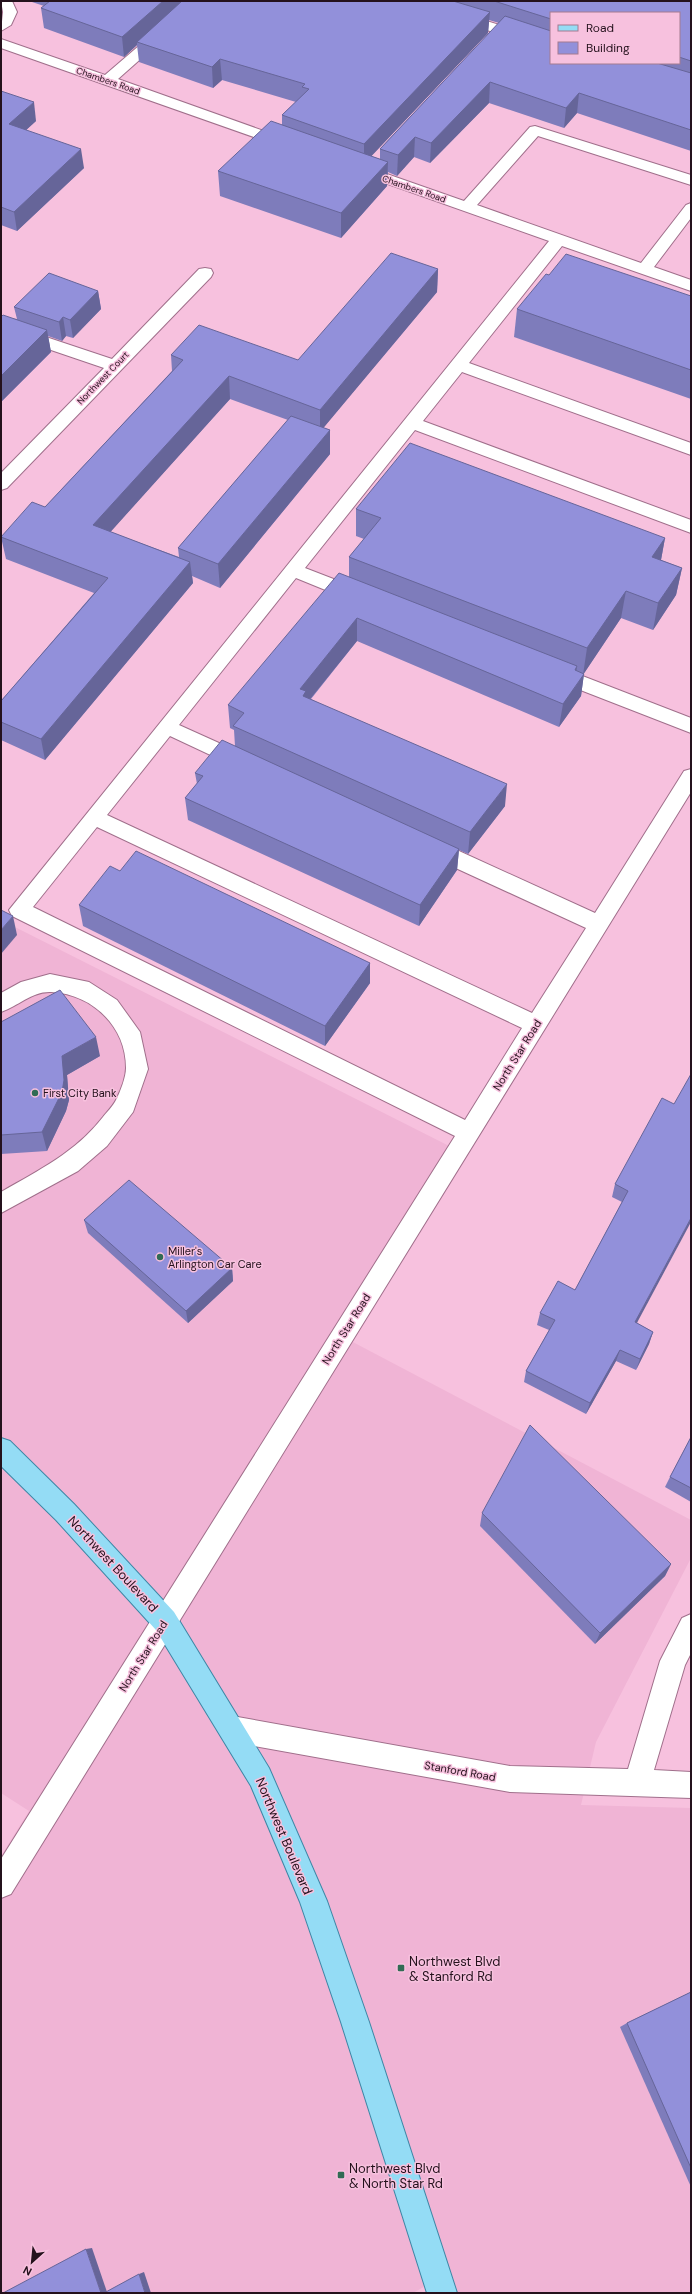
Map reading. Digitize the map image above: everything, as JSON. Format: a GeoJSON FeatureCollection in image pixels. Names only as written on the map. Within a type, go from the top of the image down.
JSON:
{"type":"FeatureCollection","features":[{"type":"Feature","properties":{"kind":"main road","name":"Northwest Boulevard"},"geometry":{"type":"LineString","coordinates":[[1,1449],[65,1512],[165,1620],[260,1777],[313,1901],[355,2022],[442,2293]]}},
{"type":"Feature","properties":{"kind":"street"},"geometry":{"type":"LineString","coordinates":[[1,26],[6,22],[10,12],[5,1]]}},
{"type":"Feature","properties":{"kind":"street"},"geometry":{"type":"LineString","coordinates":[[107,81],[199,1]]}},
{"type":"Feature","properties":{"kind":"street"},"geometry":{"type":"LineString","coordinates":[[408,1],[461,11],[500,30],[550,46]]}},
{"type":"Feature","properties":{"kind":"street"},"geometry":{"type":"LineString","coordinates":[[489,41],[500,30]]}},
{"type":"Feature","properties":{"kind":"street","name":"Chambers Road"},"geometry":{"type":"LineString","coordinates":[[1,43],[300,149]]}},
{"type":"Feature","properties":{"kind":"street"},"geometry":{"type":"LineString","coordinates":[[467,207],[535,130],[691,180]]}},
{"type":"Feature","properties":{"kind":"street","name":"Chambers Road"},"geometry":{"type":"LineString","coordinates":[[345,164],[372,167],[467,207],[691,286]]}},
{"type":"Feature","properties":{"kind":"street"},"geometry":{"type":"LineString","coordinates":[[644,269],[691,208]]}},
{"type":"Feature","properties":{"kind":"street"},"geometry":{"type":"LineString","coordinates":[[468,1132],[19,910],[559,240]]}},
{"type":"Feature","properties":{"kind":"street","name":"Northwest Court"},"geometry":{"type":"LineString","coordinates":[[2,483],[205,272]]}},
{"type":"Feature","properties":{"kind":"street"},"geometry":{"type":"LineString","coordinates":[[1,327],[115,366]]}},
{"type":"Feature","properties":{"kind":"street"},"geometry":{"type":"LineString","coordinates":[[459,365],[691,449]]}},
{"type":"Feature","properties":{"kind":"street"},"geometry":{"type":"LineString","coordinates":[[412,423],[691,527]]}},
{"type":"Feature","properties":{"kind":"street"},"geometry":{"type":"LineString","coordinates":[[293,570],[374,602]]}},
{"type":"Feature","properties":{"kind":"street"},"geometry":{"type":"LineString","coordinates":[[536,665],[691,726]]}},
{"type":"Feature","properties":{"kind":"street"},"geometry":{"type":"LineString","coordinates":[[167,727],[260,770]]}},
{"type":"Feature","properties":{"kind":"street","name":"North Star Road"},"geometry":{"type":"LineString","coordinates":[[5,1867],[165,1620],[691,776]]}},
{"type":"Feature","properties":{"kind":"street"},"geometry":{"type":"LineString","coordinates":[[94,817],[536,1025]]}},
{"type":"Feature","properties":{"kind":"street"},"geometry":{"type":"LineString","coordinates":[[411,839],[598,924]]}},
{"type":"Feature","properties":{"kind":"street"},"geometry":{"type":"LineString","coordinates":[[1,1003],[28,988],[50,983],[82,988],[110,1006],[129,1032],[137,1069],[125,1104],[99,1140],[70,1164],[1,1203]]}},
{"type":"Feature","properties":{"kind":"street"},"geometry":{"type":"LineString","coordinates":[[638,1781],[673,1661],[691,1627]]}},
{"type":"Feature","properties":{"kind":"street","name":"Stanford Road"},"geometry":{"type":"LineString","coordinates":[[232,1729],[510,1779],[548,1782],[638,1781],[691,1785]]}},
{"type":"Feature","properties":{"kind":"shaded area"},"geometry":{"type":"Polygon","coordinates":[[[1,920],[465,1154],[349,1340],[691,1520],[691,1558],[596,1742],[581,1805],[691,1808],[691,2293],[429,2293],[427,2285],[413,2293],[1,2293],[1,1856],[29,1811],[1,1793],[1,920]]]}},
{"type":"Feature","properties":{"kind":"building"},"geometry":{"type":"Polygon","coordinates":[[[50,1],[163,1],[122,37],[41,8],[50,1]]]}},
{"type":"Feature","properties":{"kind":"building"},"geometry":{"type":"Polygon","coordinates":[[[182,1],[453,1],[490,12],[364,144],[282,115],[309,89],[302,87],[305,84],[220,59],[212,67],[137,42],[182,1]]]}},
{"type":"Feature","properties":{"kind":"building"},"geometry":{"type":"Polygon","coordinates":[[[494,1],[691,1],[691,61],[680,57],[680,12],[550,12],[550,19],[494,1]]]}},
{"type":"Feature","properties":{"kind":"building"},"geometry":{"type":"Polygon","coordinates":[[[505,16],[550,31],[550,64],[660,64],[691,73],[691,130],[579,93],[566,108],[490,82],[431,143],[415,137],[398,155],[380,149],[505,16]]]}},
{"type":"Feature","properties":{"kind":"building"},"geometry":{"type":"Polygon","coordinates":[[[1,91],[34,102],[9,124],[81,149],[14,212],[1,207],[1,91]]]}},
{"type":"Feature","properties":{"kind":"building"},"geometry":{"type":"Polygon","coordinates":[[[271,121],[388,162],[341,213],[218,171],[271,121]]]}},
{"type":"Feature","properties":{"kind":"building"},"geometry":{"type":"Polygon","coordinates":[[[391,253],[438,269],[320,410],[229,376],[93,525],[190,562],[41,739],[1,722],[1,701],[108,578],[1,537],[32,502],[45,507],[183,360],[171,355],[199,325],[298,360],[391,253]]]}},
{"type":"Feature","properties":{"kind":"building"},"geometry":{"type":"Polygon","coordinates":[[[566,254],[691,296],[691,370],[517,309],[546,274],[549,275],[566,254]]]}},
{"type":"Feature","properties":{"kind":"building"},"geometry":{"type":"Polygon","coordinates":[[[49,273],[98,291],[70,320],[63,317],[59,322],[14,307],[49,273]]]}},
{"type":"Feature","properties":{"kind":"building"},"geometry":{"type":"Polygon","coordinates":[[[3,315],[47,330],[1,376],[1,317],[3,315]]]}},
{"type":"Feature","properties":{"kind":"building"},"geometry":{"type":"Polygon","coordinates":[[[291,416],[330,430],[218,564],[178,548],[291,416]]]}},
{"type":"Feature","properties":{"kind":"building"},"geometry":{"type":"Polygon","coordinates":[[[410,443],[665,538],[652,557],[682,568],[658,603],[626,591],[587,648],[349,557],[381,518],[356,509],[410,443]]]}},
{"type":"Feature","properties":{"kind":"building"},"geometry":{"type":"Polygon","coordinates":[[[339,573],[577,666],[575,670],[584,674],[563,704],[357,618],[300,689],[306,691],[303,696],[507,784],[470,832],[233,726],[244,713],[228,705],[339,573]]]}},
{"type":"Feature","properties":{"kind":"building"},"geometry":{"type":"Polygon","coordinates":[[[222,740],[459,849],[420,905],[185,798],[203,776],[195,773],[222,740]]]}},
{"type":"Feature","properties":{"kind":"building"},"geometry":{"type":"Polygon","coordinates":[[[136,851],[370,963],[325,1026],[79,905],[110,866],[120,871],[136,851]]]}},
{"type":"Feature","properties":{"kind":"building"},"geometry":{"type":"Polygon","coordinates":[[[1,910],[13,916],[1,930],[1,910]]]}},
{"type":"Feature","properties":{"kind":"building","name":"First City Bank"},"geometry":{"type":"Polygon","coordinates":[[[60,990],[96,1037],[62,1056],[64,1080],[62,1092],[42,1132],[1,1135],[1,1022],[60,990]]]}},
{"type":"Feature","properties":{"kind":"building"},"geometry":{"type":"Polygon","coordinates":[[[691,1074],[691,1218],[635,1322],[653,1332],[640,1359],[620,1350],[590,1403],[526,1371],[555,1320],[540,1313],[558,1281],[575,1290],[628,1191],[615,1184],[662,1098],[674,1104],[691,1074]]]}},
{"type":"Feature","properties":{"kind":"building","name":"Miller's Arlington Car Care"},"geometry":{"type":"Polygon","coordinates":[[[129,1180],[232,1268],[186,1311],[84,1220],[129,1180]]]}},
{"type":"Feature","properties":{"kind":"building"},"geometry":{"type":"Polygon","coordinates":[[[530,1425],[671,1564],[600,1633],[482,1513],[530,1425]]]}},
{"type":"Feature","properties":{"kind":"building"},"geometry":{"type":"Polygon","coordinates":[[[691,1437],[691,1488],[670,1477],[691,1437]]]}},
{"type":"Feature","properties":{"kind":"building"},"geometry":{"type":"Polygon","coordinates":[[[691,1992],[691,2168],[627,2023],[691,1992]]]}},
{"type":"Feature","properties":{"kind":"building"},"geometry":{"type":"Polygon","coordinates":[[[86,2249],[101,2293],[3,2293],[86,2249]]]}},
{"type":"Feature","properties":{"kind":"building"},"geometry":{"type":"Polygon","coordinates":[[[139,2274],[145,2293],[104,2293],[139,2274]]]}},
{"type":"Feature","properties":{"kind":"place","name":"First City Bank"},"geometry":{"type":"Point","coordinates":[35,1093]}},
{"type":"Feature","properties":{"kind":"place","name":"Miller's Arlington Car Care"},"geometry":{"type":"Point","coordinates":[160,1257]}},
{"type":"Feature","properties":{"kind":"place","name":"Northwest Blvd & Stanford Rd"},"geometry":{"type":"Point","coordinates":[401,1968]}},
{"type":"Feature","properties":{"kind":"place","name":"Northwest Blvd & North Star Rd"},"geometry":{"type":"Point","coordinates":[341,2175]}}]}
